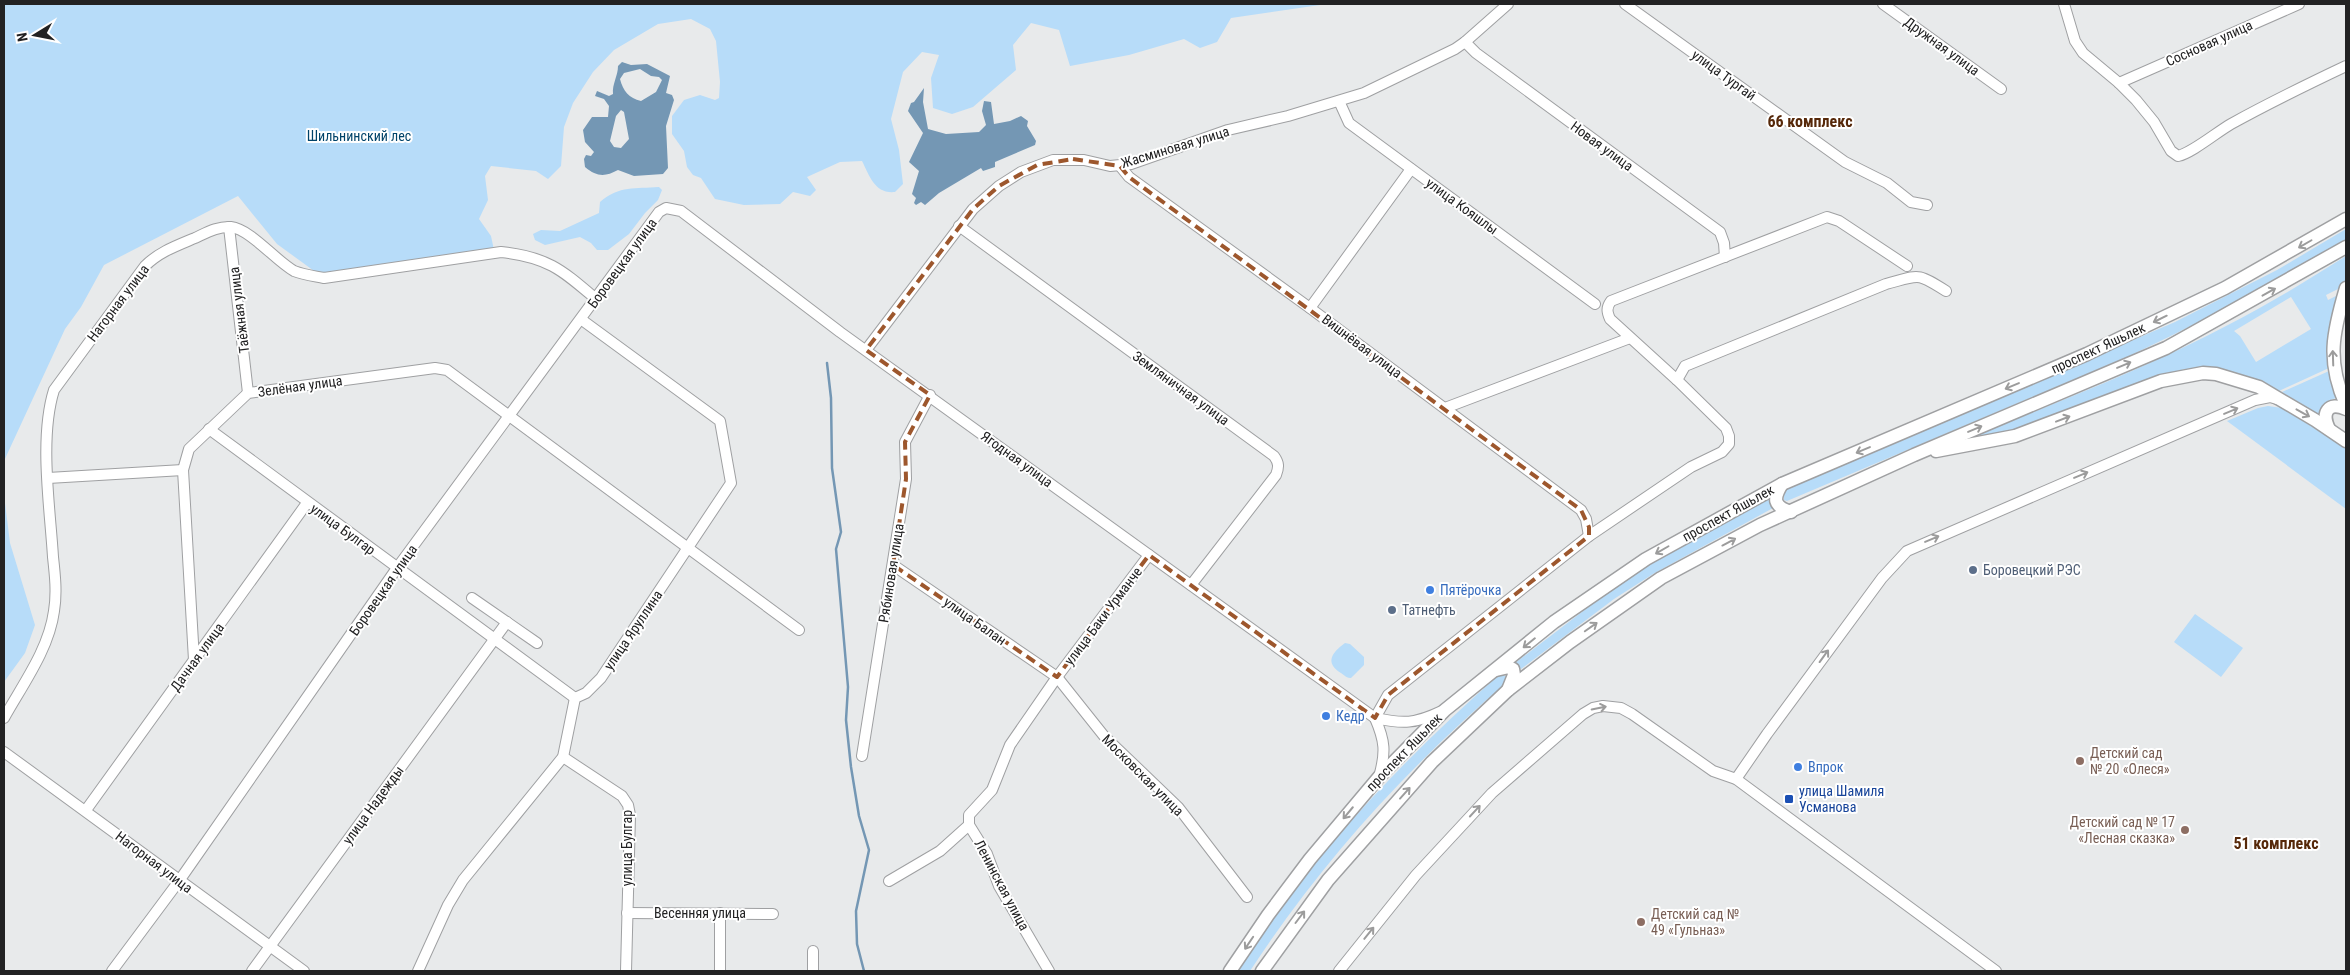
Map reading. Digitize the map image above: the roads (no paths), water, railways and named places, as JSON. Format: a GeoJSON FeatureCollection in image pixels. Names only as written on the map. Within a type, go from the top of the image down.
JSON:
{"type":"FeatureCollection","features":[{"type":"Feature","properties":{"kind":"main road","name":"проспект Яшьлек"},"geometry":{"type":"LineString","coordinates":[[1230,971],[1268,915],[1310,859],[1379,777],[1445,710],[1554,622],[1646,559],[1782,484],[2087,354],[2225,288],[2346,219]]}},
{"type":"Feature","properties":{"kind":"main road","name":"проспект Яшьлек"},"geometry":{"type":"LineString","coordinates":[[1262,971],[1328,880],[1432,762],[1508,690],[1570,642],[1661,578],[1760,525],[1914,455],[2166,348],[2346,247]]}},
{"type":"Feature","properties":{"kind":"main road"},"geometry":{"type":"LineString","coordinates":[[2346,288],[2336,325],[2332,356],[2346,405]]}},
{"type":"Feature","properties":{"kind":"main road"},"geometry":{"type":"LineString","coordinates":[[1914,455],[2014,436],[2147,386],[2186,375],[2216,374],[2259,387],[2346,441]]}},
{"type":"Feature","properties":{"kind":"main road"},"geometry":{"type":"LineString","coordinates":[[2329,429],[2325,421],[2325,414],[2329,408],[2334,406],[2346,409]]}},
{"type":"Feature","properties":{"kind":"main road"},"geometry":{"type":"LineString","coordinates":[[1782,484],[1776,495],[1777,504],[1782,509],[1791,512]]}},
{"type":"Feature","properties":{"kind":"main road"},"geometry":{"type":"LineString","coordinates":[[1496,670],[1513,669],[1514,675],[1508,690]]}},
{"type":"Feature","properties":{"kind":"street","name":"Жасминовая улица"},"geometry":{"type":"LineString","coordinates":[[866,350],[960,226],[992,191],[1021,172],[1053,160],[1073,159],[1120,166],[1228,130],[1288,116],[1364,93],[1466,42],[1508,4]]}},
{"type":"Feature","properties":{"kind":"street","name":"улица Тургай"},"geometry":{"type":"LineString","coordinates":[[1625,4],[1845,162],[1865,174],[1888,183],[1911,202],[1927,206]]}},
{"type":"Feature","properties":{"kind":"street","name":"Дружная улица"},"geometry":{"type":"LineString","coordinates":[[1883,4],[2000,89]]}},
{"type":"Feature","properties":{"kind":"street"},"geometry":{"type":"LineString","coordinates":[[2064,4],[2075,41],[2082,53],[2119,83],[2154,122],[2171,151],[2178,156],[2186,154],[2231,124],[2346,66]]}},
{"type":"Feature","properties":{"kind":"street","name":"Сосновая улица"},"geometry":{"type":"LineString","coordinates":[[2119,83],[2299,4]]}},
{"type":"Feature","properties":{"kind":"street","name":"Новая улица"},"geometry":{"type":"LineString","coordinates":[[1466,42],[1476,53],[1720,232],[1724,243],[1725,257]]}},
{"type":"Feature","properties":{"kind":"street","name":"улица Кояшлы"},"geometry":{"type":"LineString","coordinates":[[1339,101],[1349,123],[1595,304]]}},
{"type":"Feature","properties":{"kind":"street","name":"Вишнёвая улица"},"geometry":{"type":"LineString","coordinates":[[1120,166],[1129,177],[1310,308],[1581,510],[1586,519],[1589,536]]}},
{"type":"Feature","properties":{"kind":"street"},"geometry":{"type":"LineString","coordinates":[[1310,308],[1411,169]]}},
{"type":"Feature","properties":{"kind":"street","name":"Ягодная улица"},"geometry":{"type":"LineString","coordinates":[[659,212],[666,208],[681,211],[866,350],[1374,718]]}},
{"type":"Feature","properties":{"kind":"street","name":"Боровецкая улица"},"geometry":{"type":"LineString","coordinates":[[112,971],[179,881],[397,568],[582,320],[659,212]]}},
{"type":"Feature","properties":{"kind":"street"},"geometry":{"type":"LineString","coordinates":[[1374,718],[1388,695],[1589,536],[1691,468],[1722,452],[1729,444],[1726,428],[1610,319],[1607,305],[1610,301],[1827,217],[1839,221],[1907,266]]}},
{"type":"Feature","properties":{"kind":"street","name":"Земляничная улица"},"geometry":{"type":"LineString","coordinates":[[960,226],[1258,444],[1274,456],[1278,462],[1279,468],[1276,475],[1191,585]]}},
{"type":"Feature","properties":{"kind":"street"},"geometry":{"type":"LineString","coordinates":[[229,227],[246,233],[294,270],[309,276],[324,278],[501,252],[522,254],[551,264],[563,271],[596,299]]}},
{"type":"Feature","properties":{"kind":"street","name":"Таёжная улица"},"geometry":{"type":"LineString","coordinates":[[229,227],[248,393]]}},
{"type":"Feature","properties":{"kind":"street","name":"Нагорная улица"},"geometry":{"type":"LineString","coordinates":[[4,718],[50,632],[54,611],[56,590],[48,478],[47,422],[52,398],[60,382],[145,266],[153,258],[164,251],[209,232],[229,227]]}},
{"type":"Feature","properties":{"kind":"street"},"geometry":{"type":"LineString","coordinates":[[1677,380],[1685,366],[1886,284],[1918,275],[1946,291]]}},
{"type":"Feature","properties":{"kind":"street","name":"улица Яруллина"},"geometry":{"type":"LineString","coordinates":[[575,698],[586,694],[601,678],[731,483],[720,421],[582,320]]}},
{"type":"Feature","properties":{"kind":"street"},"geometry":{"type":"LineString","coordinates":[[1445,408],[1630,338]]}},
{"type":"Feature","properties":{"kind":"street","name":"Зелёная улица"},"geometry":{"type":"LineString","coordinates":[[194,660],[183,470],[189,449],[248,393],[442,368],[688,546],[799,630]]}},
{"type":"Feature","properties":{"kind":"street","name":"Рябиновая улица"},"geometry":{"type":"LineString","coordinates":[[862,756],[906,479],[905,442],[930,395]]}},
{"type":"Feature","properties":{"kind":"street"},"geometry":{"type":"LineString","coordinates":[[1736,779],[1795,695],[1891,566],[1907,551],[2255,400],[2270,397],[2277,399]]}},
{"type":"Feature","properties":{"kind":"street","name":"улица Булгар"},"geometry":{"type":"LineString","coordinates":[[209,430],[575,698]]}},
{"type":"Feature","properties":{"kind":"street"},"geometry":{"type":"LineString","coordinates":[[48,478],[183,470]]}},
{"type":"Feature","properties":{"kind":"street","name":"Дачная улица"},"geometry":{"type":"LineString","coordinates":[[86,810],[307,503]]}},
{"type":"Feature","properties":{"kind":"street","name":"улица Баки Урманче"},"geometry":{"type":"LineString","coordinates":[[969,825],[969,815],[992,790],[1010,745],[1057,677],[1149,554]]}},
{"type":"Feature","properties":{"kind":"street","name":"улица Балан"},"geometry":{"type":"LineString","coordinates":[[893,564],[1057,677]]}},
{"type":"Feature","properties":{"kind":"street"},"geometry":{"type":"LineString","coordinates":[[472,598],[537,643]]}},
{"type":"Feature","properties":{"kind":"street","name":"улица Надежды"},"geometry":{"type":"LineString","coordinates":[[252,971],[507,622]]}},
{"type":"Feature","properties":{"kind":"street","name":"Московская улица"},"geometry":{"type":"LineString","coordinates":[[1057,677],[1104,736],[1178,807],[1247,897]]}},
{"type":"Feature","properties":{"kind":"street"},"geometry":{"type":"LineString","coordinates":[[418,971],[448,905],[463,880],[563,757],[575,698]]}},
{"type":"Feature","properties":{"kind":"street"},"geometry":{"type":"LineString","coordinates":[[1339,971],[1416,875],[1492,792],[1582,714],[1593,708],[1603,706],[1621,708],[1632,714],[1713,771],[1736,779],[1996,971]]}},
{"type":"Feature","properties":{"kind":"street"},"geometry":{"type":"LineString","coordinates":[[1374,718],[1400,724],[1413,722],[1445,710]]}},
{"type":"Feature","properties":{"kind":"street"},"geometry":{"type":"LineString","coordinates":[[1374,718],[1384,745],[1379,777]]}},
{"type":"Feature","properties":{"kind":"street","name":"Нагорная улица"},"geometry":{"type":"LineString","coordinates":[[4,752],[86,810],[269,948],[304,971]]}},
{"type":"Feature","properties":{"kind":"street","name":"улица Булгар"},"geometry":{"type":"LineString","coordinates":[[563,757],[622,796],[628,805],[630,815],[626,971]]}},
{"type":"Feature","properties":{"kind":"street"},"geometry":{"type":"LineString","coordinates":[[889,882],[940,851],[969,825]]}},
{"type":"Feature","properties":{"kind":"street","name":"Ленинская улица"},"geometry":{"type":"LineString","coordinates":[[969,825],[987,854],[999,886],[1049,971]]}},
{"type":"Feature","properties":{"kind":"street","name":"Весенняя улица"},"geometry":{"type":"LineString","coordinates":[[627,913],[773,914]]}},
{"type":"Feature","properties":{"kind":"street"},"geometry":{"type":"LineString","coordinates":[[720,913],[720,971]]}},
{"type":"Feature","properties":{"kind":"street"},"geometry":{"type":"LineString","coordinates":[[813,951],[813,971]]}},
{"type":"Feature","properties":{"kind":"waterway"},"geometry":{"type":"LineString","coordinates":[[827,363],[831,398],[832,468],[841,532],[836,549],[848,687],[846,720],[859,816],[869,850],[856,911],[857,944],[864,971]]}},
{"type":"Feature","properties":{"kind":"place","name":"Боровецкий РЭС"},"geometry":{"type":"Point","coordinates":[1973,570]}},
{"type":"Feature","properties":{"kind":"place","name":"Пятёрочка"},"geometry":{"type":"Point","coordinates":[1430,590]}},
{"type":"Feature","properties":{"kind":"place","name":"Татнефть"},"geometry":{"type":"Point","coordinates":[1392,610]}},
{"type":"Feature","properties":{"kind":"place","name":"Кедр"},"geometry":{"type":"Point","coordinates":[1326,716]}},
{"type":"Feature","properties":{"kind":"place","name":"Детский сад № 20 «Олеся»"},"geometry":{"type":"Point","coordinates":[2080,761]}},
{"type":"Feature","properties":{"kind":"place","name":"Впрок"},"geometry":{"type":"Point","coordinates":[1798,767]}},
{"type":"Feature","properties":{"kind":"place","name":"улица Шамиля Усманова"},"geometry":{"type":"Point","coordinates":[1789,799]}},
{"type":"Feature","properties":{"kind":"place","name":"Детский сад № 17 «Лесная сказка»"},"geometry":{"type":"Point","coordinates":[2185,830]}},
{"type":"Feature","properties":{"kind":"place","name":"Детский сад № 49 «Гульназ»"},"geometry":{"type":"Point","coordinates":[1641,922]}},
{"type":"Feature","properties":{"kind":"district","name":"66 комплекс"},"geometry":{"type":"Point","coordinates":[1810,121]}},
{"type":"Feature","properties":{"kind":"district","name":"51 комплекс"},"geometry":{"type":"Point","coordinates":[2276,843]}},
{"type":"Feature","properties":{"kind":"park label","name":"Шильнинский лес"},"geometry":{"type":"Point","coordinates":[359,136]}}]}
